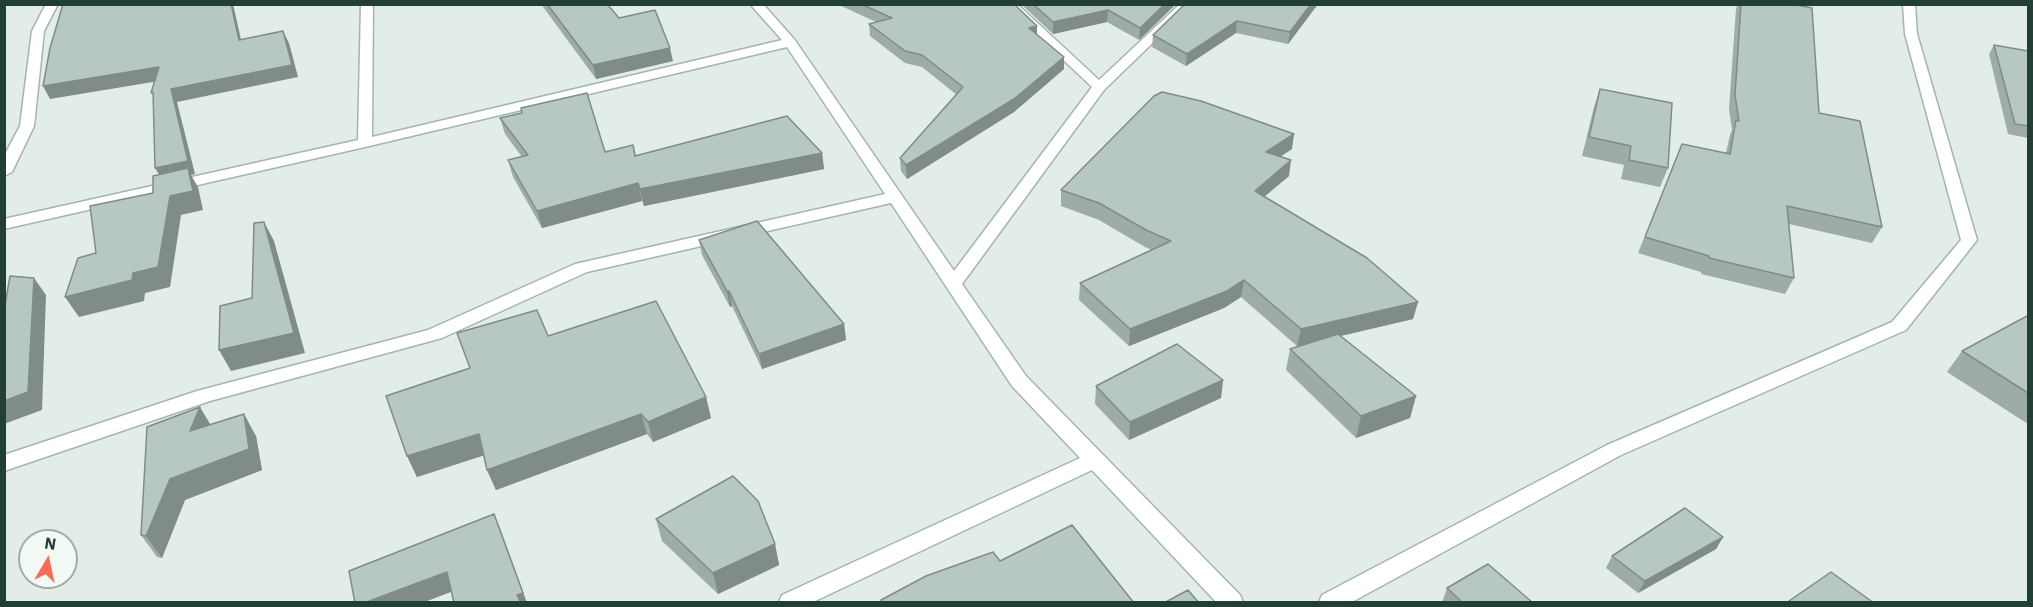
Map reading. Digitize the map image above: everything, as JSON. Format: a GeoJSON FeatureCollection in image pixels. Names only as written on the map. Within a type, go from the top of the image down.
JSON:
{"type":"FeatureCollection","features":[{"type":"Feature","properties":{"kind":"street"},"geometry":{"type":"LineString","coordinates":[[4,172],[27,126],[38,31],[52,4]]}},
{"type":"Feature","properties":{"kind":"street"},"geometry":{"type":"LineString","coordinates":[[365,143],[367,4]]}},
{"type":"Feature","properties":{"kind":"street"},"geometry":{"type":"LineString","coordinates":[[756,4],[790,42],[1019,381],[1231,603]]}},
{"type":"Feature","properties":{"kind":"street"},"geometry":{"type":"LineString","coordinates":[[1010,4],[1099,87]]}},
{"type":"Feature","properties":{"kind":"street"},"geometry":{"type":"LineString","coordinates":[[953,284],[1099,87],[1187,4]]}},
{"type":"Feature","properties":{"kind":"street"},"geometry":{"type":"LineString","coordinates":[[1331,603],[1614,450],[1899,326],[1969,240],[1911,34],[1909,4]]}},
{"type":"Feature","properties":{"kind":"street"},"geometry":{"type":"LineString","coordinates":[[4,224],[365,143],[790,42]]}},
{"type":"Feature","properties":{"kind":"street"},"geometry":{"type":"LineString","coordinates":[[4,463],[204,396],[435,334],[581,268],[895,197]]}},
{"type":"Feature","properties":{"kind":"street"},"geometry":{"type":"LineString","coordinates":[[790,603],[1095,460]]}},
{"type":"Feature","properties":{"kind":"building"},"geometry":{"type":"Polygon","coordinates":[[[63,4],[231,4],[239,40],[283,31],[292,65],[171,89],[188,161],[155,168],[153,92],[151,93],[159,67],[43,86],[50,48],[63,4]]]}},
{"type":"Feature","properties":{"kind":"building"},"geometry":{"type":"Polygon","coordinates":[[[547,4],[607,4],[619,18],[655,10],[670,48],[593,65],[547,4]]]}},
{"type":"Feature","properties":{"kind":"building"},"geometry":{"type":"Polygon","coordinates":[[[861,4],[1014,4],[1037,26],[1029,28],[1064,57],[1014,99],[906,165],[900,158],[963,87],[922,55],[905,51],[869,24],[892,18],[861,4]]]}},
{"type":"Feature","properties":{"kind":"building"},"geometry":{"type":"Polygon","coordinates":[[[1033,4],[1165,4],[1140,28],[1108,10],[1053,22],[1033,4]]]}},
{"type":"Feature","properties":{"kind":"building"},"geometry":{"type":"Polygon","coordinates":[[[1185,4],[1311,4],[1290,32],[1237,21],[1187,54],[1153,35],[1185,4]]]}},
{"type":"Feature","properties":{"kind":"building"},"geometry":{"type":"Polygon","coordinates":[[[1741,4],[1791,4],[1812,8],[1819,113],[1860,121],[1882,227],[1787,206],[1794,278],[1709,258],[1709,256],[1645,237],[1682,144],[1730,154],[1736,120],[1739,121],[1735,95],[1741,4]]]}},
{"type":"Feature","properties":{"kind":"building"},"geometry":{"type":"Polygon","coordinates":[[[1994,45],[2028,51],[2028,126],[2015,124],[1994,45]]]}},
{"type":"Feature","properties":{"kind":"building"},"geometry":{"type":"Polygon","coordinates":[[[1600,89],[1672,103],[1668,168],[1629,160],[1631,146],[1589,137],[1600,89]]]}},
{"type":"Feature","properties":{"kind":"building"},"geometry":{"type":"Polygon","coordinates":[[[1162,92],[1201,101],[1294,134],[1266,152],[1291,160],[1255,191],[1367,258],[1418,302],[1301,329],[1244,280],[1227,291],[1130,329],[1080,283],[1171,241],[1146,230],[1099,203],[1061,190],[1154,96],[1162,92]]]}},
{"type":"Feature","properties":{"kind":"building"},"geometry":{"type":"Polygon","coordinates":[[[587,93],[605,152],[633,145],[635,156],[787,116],[822,153],[640,189],[638,183],[537,211],[508,160],[528,155],[500,118],[522,113],[521,108],[587,93]]]}},
{"type":"Feature","properties":{"kind":"building"},"geometry":{"type":"Polygon","coordinates":[[[188,168],[193,191],[170,196],[158,267],[133,273],[132,280],[65,297],[78,258],[96,253],[90,206],[153,193],[153,176],[188,168]]]}},
{"type":"Feature","properties":{"kind":"building"},"geometry":{"type":"Polygon","coordinates":[[[757,221],[844,324],[759,354],[729,291],[699,240],[757,221]]]}},
{"type":"Feature","properties":{"kind":"building"},"geometry":{"type":"Polygon","coordinates":[[[264,222],[294,333],[219,350],[220,306],[252,298],[254,223],[264,222]]]}},
{"type":"Feature","properties":{"kind":"building"},"geometry":{"type":"Polygon","coordinates":[[[10,276],[34,278],[28,392],[4,401],[4,311],[10,276]]]}},
{"type":"Feature","properties":{"kind":"building"},"geometry":{"type":"Polygon","coordinates":[[[656,301],[706,397],[648,422],[641,414],[487,470],[479,434],[407,456],[386,396],[470,368],[457,333],[537,310],[548,336],[656,301]]]}},
{"type":"Feature","properties":{"kind":"building"},"geometry":{"type":"Polygon","coordinates":[[[2028,317],[2028,393],[1962,351],[2028,317]]]}},
{"type":"Feature","properties":{"kind":"building"},"geometry":{"type":"Polygon","coordinates":[[[1338,334],[1416,396],[1361,416],[1290,349],[1338,334]]]}},
{"type":"Feature","properties":{"kind":"building"},"geometry":{"type":"Polygon","coordinates":[[[1177,344],[1223,380],[1130,422],[1096,386],[1177,344]]]}},
{"type":"Feature","properties":{"kind":"building"},"geometry":{"type":"Polygon","coordinates":[[[200,407],[190,431],[244,414],[249,449],[170,479],[146,536],[141,535],[147,427],[200,407]]]}},
{"type":"Feature","properties":{"kind":"building"},"geometry":{"type":"Polygon","coordinates":[[[733,476],[758,501],[775,544],[713,573],[656,519],[733,476]]]}},
{"type":"Feature","properties":{"kind":"building"},"geometry":{"type":"Polygon","coordinates":[[[1685,508],[1723,537],[1645,581],[1612,556],[1685,508]]]}},
{"type":"Feature","properties":{"kind":"building"},"geometry":{"type":"Polygon","coordinates":[[[494,514],[523,593],[517,595],[521,603],[454,603],[447,572],[364,603],[355,603],[349,571],[494,514]]]}},
{"type":"Feature","properties":{"kind":"building"},"geometry":{"type":"Polygon","coordinates":[[[1072,525],[1134,603],[882,603],[881,600],[926,576],[993,552],[1000,561],[1072,525]]]}},
{"type":"Feature","properties":{"kind":"building"},"geometry":{"type":"Polygon","coordinates":[[[1488,564],[1533,603],[1463,603],[1447,588],[1488,564]]]}},
{"type":"Feature","properties":{"kind":"building"},"geometry":{"type":"Polygon","coordinates":[[[1831,572],[1874,603],[1786,603],[1831,572]]]}},
{"type":"Feature","properties":{"kind":"building"},"geometry":{"type":"Polygon","coordinates":[[[1188,590],[1199,603],[1164,603],[1188,590]]]}}]}
